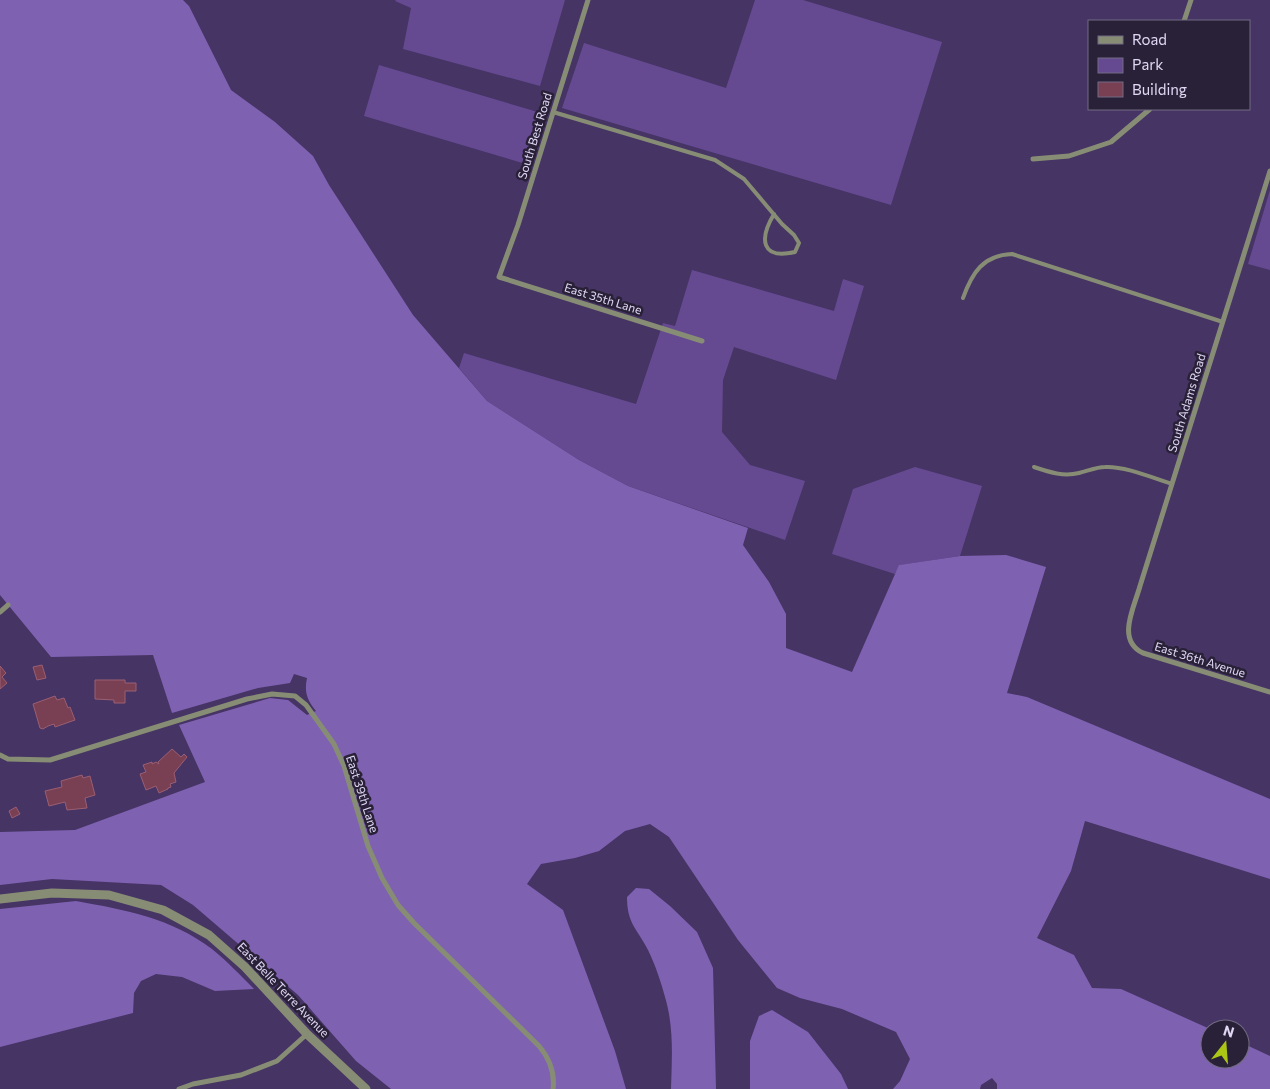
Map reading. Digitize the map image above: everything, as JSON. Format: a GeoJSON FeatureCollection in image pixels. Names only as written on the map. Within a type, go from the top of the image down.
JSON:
{"type":"FeatureCollection","features":[{"type":"Feature","properties":{"kind":"street","name":"South Best Road"},"geometry":{"type":"LineString","coordinates":[[499,277],[518,225],[588,0]]}},
{"type":"Feature","properties":{"kind":"street"},"geometry":{"type":"LineString","coordinates":[[1184,20],[1191,0]]}},
{"type":"Feature","properties":{"kind":"street"},"geometry":{"type":"LineString","coordinates":[[1032,159],[1068,156],[1111,142],[1149,110]]}},
{"type":"Feature","properties":{"kind":"street","name":"South Adams Road"},"geometry":{"type":"LineString","coordinates":[[1129,642],[1129,622],[1270,171]]}},
{"type":"Feature","properties":{"kind":"street","name":"East 35th Lane"},"geometry":{"type":"LineString","coordinates":[[499,277],[702,341]]}},
{"type":"Feature","properties":{"kind":"street"},"geometry":{"type":"LineString","coordinates":[[0,612],[8,605]]}},
{"type":"Feature","properties":{"kind":"street","name":"East 36th Avenue"},"geometry":{"type":"LineString","coordinates":[[1129,642],[1134,649],[1142,653],[1270,692]]}},
{"type":"Feature","properties":{"kind":"street","name":"East 39th Lane"},"geometry":{"type":"LineString","coordinates":[[0,755],[8,759],[50,760],[247,699],[272,694],[295,696],[306,705],[334,744],[344,766],[368,846],[382,878],[398,904],[548,1056],[552,1067],[553,1089]]}},
{"type":"Feature","properties":{"kind":"street","name":"East Belle Terre Avenue"},"geometry":{"type":"LineString","coordinates":[[0,899],[52,893],[109,895],[163,910],[209,935],[245,967],[307,1034],[366,1089]]}},
{"type":"Feature","properties":{"kind":"street"},"geometry":{"type":"LineString","coordinates":[[179,1089],[193,1084],[241,1075],[277,1061],[307,1034]]}},
{"type":"Feature","properties":{"kind":"lane"},"geometry":{"type":"LineString","coordinates":[[553,112],[715,160],[744,178],[794,235],[799,243],[795,252],[775,254],[768,249],[764,242],[767,226],[774,214]]}},
{"type":"Feature","properties":{"kind":"lane"},"geometry":{"type":"LineString","coordinates":[[963,298],[969,281],[981,266],[998,256],[1012,254],[1223,322]]}},
{"type":"Feature","properties":{"kind":"lane"},"geometry":{"type":"LineString","coordinates":[[1034,468],[1067,475],[1106,466],[1172,484]]}},
{"type":"Feature","properties":{"kind":"green space"},"geometry":{"type":"Polygon","coordinates":[[[396,0],[565,0],[540,86],[403,49],[411,8],[396,0]]]}},
{"type":"Feature","properties":{"kind":"green space"},"geometry":{"type":"Polygon","coordinates":[[[755,0],[803,0],[942,42],[891,205],[562,108],[584,43],[726,88],[755,0]]]}},
{"type":"Feature","properties":{"kind":"green space"},"geometry":{"type":"Polygon","coordinates":[[[379,65],[541,113],[526,164],[364,116],[379,65]]]}},
{"type":"Feature","properties":{"kind":"green space"},"geometry":{"type":"Polygon","coordinates":[[[1270,190],[1270,270],[1248,264],[1270,190]]]}},
{"type":"Feature","properties":{"kind":"green space"},"geometry":{"type":"Polygon","coordinates":[[[692,270],[834,311],[843,279],[864,286],[836,380],[734,347],[723,380],[722,432],[750,465],[805,481],[785,540],[628,486],[579,460],[487,401],[459,368],[464,353],[636,404],[663,323],[675,326],[692,270]]]}},
{"type":"Feature","properties":{"kind":"green space"},"geometry":{"type":"Polygon","coordinates":[[[915,467],[982,486],[960,556],[900,565],[895,574],[832,554],[853,489],[915,467]]]}},
{"type":"Feature","properties":{"kind":"shaded area"},"geometry":{"type":"Polygon","coordinates":[[[0,0],[183,0],[189,6],[231,90],[275,122],[313,156],[329,185],[413,315],[487,401],[579,460],[628,486],[748,528],[743,545],[769,582],[786,614],[786,648],[852,672],[899,565],[960,556],[1006,555],[1046,567],[1007,693],[1027,697],[1270,799],[1270,879],[1085,821],[1071,871],[1037,938],[1074,955],[1092,988],[1121,989],[1200,1025],[1200,1069],[1250,1069],[1250,1047],[1270,1056],[1270,1089],[997,1089],[997,1084],[992,1078],[981,1085],[980,1089],[893,1089],[900,1081],[910,1059],[896,1032],[842,1009],[800,998],[777,988],[738,940],[669,837],[650,824],[625,831],[599,851],[575,858],[541,864],[527,884],[563,910],[615,1051],[626,1089],[391,1089],[356,1061],[298,995],[193,905],[161,885],[52,879],[0,885],[0,832],[75,830],[205,782],[179,725],[270,698],[288,700],[307,715],[316,711],[307,696],[307,678],[294,674],[290,683],[258,688],[172,713],[153,655],[51,657],[0,595],[0,0]]]}},
{"type":"Feature","properties":{"kind":"shaded area"},"geometry":{"type":"Polygon","coordinates":[[[636,888],[649,889],[697,932],[713,968],[716,1089],[671,1089],[672,1043],[668,1008],[653,961],[633,925],[627,906],[627,897],[636,888]]]}},
{"type":"Feature","properties":{"kind":"shaded area"},"geometry":{"type":"Polygon","coordinates":[[[76,901],[130,912],[180,930],[212,949],[254,989],[215,991],[182,977],[156,974],[141,981],[134,993],[133,1013],[0,1047],[0,909],[76,901]]]}},
{"type":"Feature","properties":{"kind":"shaded area"},"geometry":{"type":"Polygon","coordinates":[[[772,1010],[808,1032],[841,1074],[848,1089],[750,1089],[750,1041],[759,1016],[772,1010]]]}},
{"type":"Feature","properties":{"kind":"building"},"geometry":{"type":"Polygon","coordinates":[[[42,665],[46,678],[37,680],[33,667],[42,665]]]}},
{"type":"Feature","properties":{"kind":"building"},"geometry":{"type":"Polygon","coordinates":[[[0,666],[6,673],[2,677],[7,683],[0,689],[0,666]]]}},
{"type":"Feature","properties":{"kind":"building"},"geometry":{"type":"Polygon","coordinates":[[[95,680],[125,680],[125,683],[136,683],[136,691],[125,691],[125,703],[114,703],[114,700],[95,699],[95,680]]]}},
{"type":"Feature","properties":{"kind":"building"},"geometry":{"type":"Polygon","coordinates":[[[55,696],[57,700],[64,698],[75,720],[55,727],[54,724],[43,729],[40,728],[33,704],[55,696]]]}},
{"type":"Feature","properties":{"kind":"building"},"geometry":{"type":"Polygon","coordinates":[[[172,749],[181,757],[184,754],[187,757],[174,773],[176,782],[170,784],[171,787],[159,793],[156,786],[146,790],[140,774],[146,772],[143,765],[152,762],[152,764],[156,762],[159,764],[158,762],[172,749]]]}},
{"type":"Feature","properties":{"kind":"building"},"geometry":{"type":"Polygon","coordinates":[[[82,775],[83,778],[90,776],[95,795],[85,798],[87,808],[67,810],[65,802],[49,806],[45,791],[62,787],[61,781],[82,775]]]}},
{"type":"Feature","properties":{"kind":"building"},"geometry":{"type":"Polygon","coordinates":[[[16,807],[20,814],[12,818],[9,811],[16,807]]]}}]}
